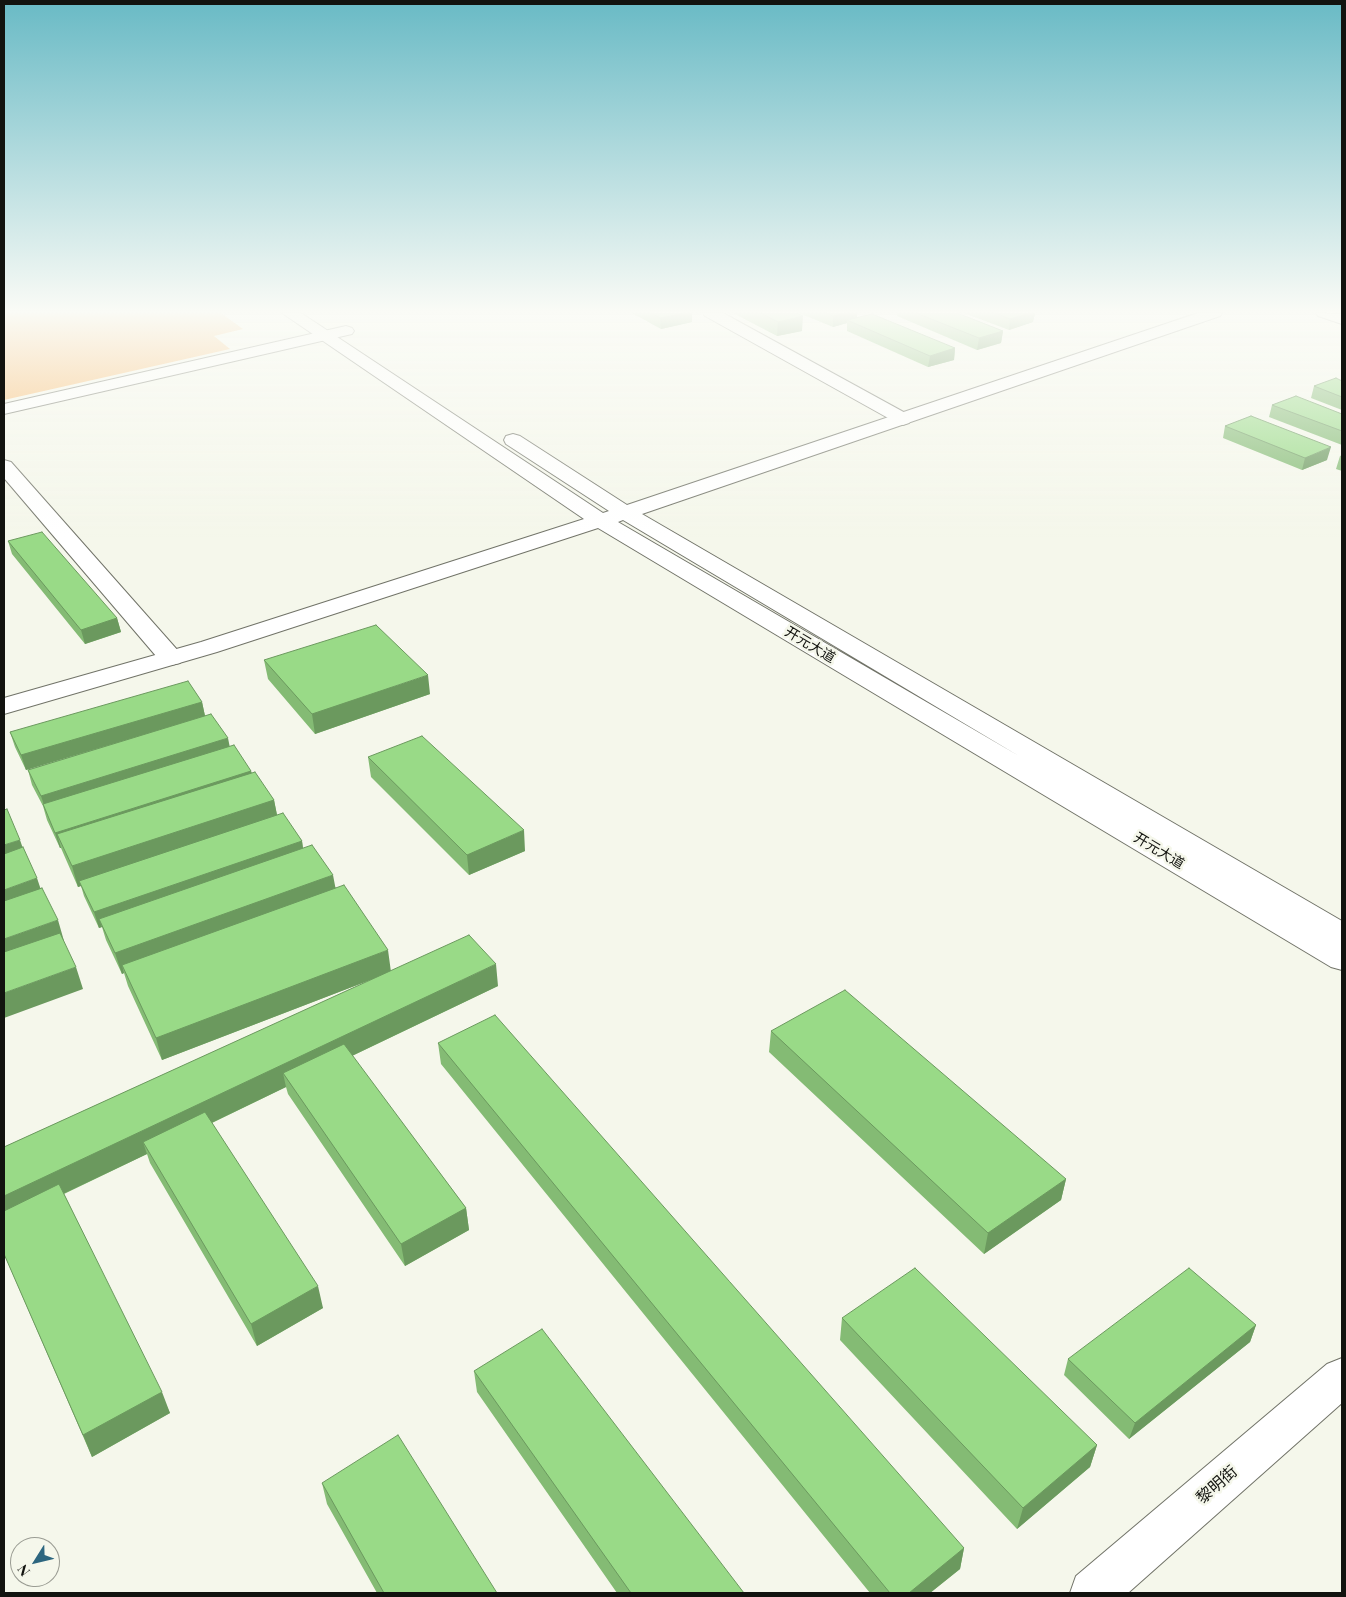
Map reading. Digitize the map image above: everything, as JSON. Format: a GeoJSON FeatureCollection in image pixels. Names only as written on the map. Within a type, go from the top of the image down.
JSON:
{"type":"FeatureCollection","features":[{"type":"Feature","properties":{"kind":"main road"},"geometry":{"type":"LineString","coordinates":[[4,410],[102,388]]}},
{"type":"Feature","properties":{"kind":"main road","name":"开元大道"},"geometry":{"type":"LineString","coordinates":[[411,388],[599,520],[1342,959]]}},
{"type":"Feature","properties":{"kind":"main road","name":"开元大道"},"geometry":{"type":"LineString","coordinates":[[422,388],[625,513],[1342,935]]}},
{"type":"Feature","properties":{"kind":"main road"},"geometry":{"type":"LineString","coordinates":[[846,388],[903,419]]}},
{"type":"Feature","properties":{"kind":"main road"},"geometry":{"type":"LineString","coordinates":[[4,706],[171,658],[625,513],[995,388]]}},
{"type":"Feature","properties":{"kind":"main road"},"geometry":{"type":"LineString","coordinates":[[4,466],[171,658]]}},
{"type":"Feature","properties":{"kind":"main road","name":"黎明街"},"geometry":{"type":"LineString","coordinates":[[1092,1593],[1342,1376]]}},
{"type":"Feature","properties":{"kind":"shaded area"},"geometry":{"type":"Polygon","coordinates":[[[4,388],[59,388],[4,400],[4,388]]]}},
{"type":"Feature","properties":{"kind":"building"},"geometry":{"type":"Polygon","coordinates":[[[1318,388],[1342,388],[1342,397],[1318,388]]]}},
{"type":"Feature","properties":{"kind":"building"},"geometry":{"type":"Polygon","coordinates":[[[1296,396],[1342,414],[1342,431],[1272,405],[1296,396]]]}},
{"type":"Feature","properties":{"kind":"building"},"geometry":{"type":"Polygon","coordinates":[[[1251,416],[1331,447],[1305,458],[1225,426],[1251,416]]]}},
{"type":"Feature","properties":{"kind":"building"},"geometry":{"type":"Polygon","coordinates":[[[42,532],[117,618],[81,630],[8,541],[42,532]]]}},
{"type":"Feature","properties":{"kind":"building"},"geometry":{"type":"Polygon","coordinates":[[[376,625],[428,675],[312,714],[264,660],[376,625]]]}},
{"type":"Feature","properties":{"kind":"building"},"geometry":{"type":"Polygon","coordinates":[[[188,681],[202,702],[21,755],[10,732],[188,681]]]}},
{"type":"Feature","properties":{"kind":"building"},"geometry":{"type":"Polygon","coordinates":[[[211,714],[228,738],[41,796],[28,770],[211,714]]]}},
{"type":"Feature","properties":{"kind":"building"},"geometry":{"type":"Polygon","coordinates":[[[422,736],[524,830],[467,855],[368,757],[422,736]]]}},
{"type":"Feature","properties":{"kind":"building"},"geometry":{"type":"Polygon","coordinates":[[[234,745],[251,771],[55,833],[43,804],[234,745]]]}},
{"type":"Feature","properties":{"kind":"building"},"geometry":{"type":"Polygon","coordinates":[[[255,772],[274,800],[72,866],[57,834],[255,772]]]}},
{"type":"Feature","properties":{"kind":"building"},"geometry":{"type":"Polygon","coordinates":[[[7,809],[20,840],[4,845],[4,810],[7,809]]]}},
{"type":"Feature","properties":{"kind":"building"},"geometry":{"type":"Polygon","coordinates":[[[283,813],[302,841],[94,912],[79,881],[283,813]]]}},
{"type":"Feature","properties":{"kind":"building"},"geometry":{"type":"Polygon","coordinates":[[[312,845],[333,875],[115,953],[99,919],[312,845]]]}},
{"type":"Feature","properties":{"kind":"building"},"geometry":{"type":"Polygon","coordinates":[[[23,847],[37,878],[4,890],[4,854],[23,847]]]}},
{"type":"Feature","properties":{"kind":"building"},"geometry":{"type":"Polygon","coordinates":[[[344,885],[388,950],[156,1038],[122,965],[344,885]]]}},
{"type":"Feature","properties":{"kind":"building"},"geometry":{"type":"Polygon","coordinates":[[[42,888],[58,920],[4,939],[4,901],[42,888]]]}},
{"type":"Feature","properties":{"kind":"building"},"geometry":{"type":"Polygon","coordinates":[[[60,933],[76,967],[4,993],[4,952],[60,933]]]}},
{"type":"Feature","properties":{"kind":"building"},"geometry":{"type":"Polygon","coordinates":[[[469,935],[496,964],[4,1196],[4,1147],[469,935]]]}},
{"type":"Feature","properties":{"kind":"building"},"geometry":{"type":"Polygon","coordinates":[[[845,990],[1066,1179],[988,1233],[771,1031],[845,990]]]}},
{"type":"Feature","properties":{"kind":"building"},"geometry":{"type":"Polygon","coordinates":[[[495,1015],[964,1548],[909,1593],[890,1593],[438,1043],[495,1015]]]}},
{"type":"Feature","properties":{"kind":"building"},"geometry":{"type":"Polygon","coordinates":[[[344,1044],[466,1208],[401,1244],[283,1073],[344,1044]]]}},
{"type":"Feature","properties":{"kind":"building"},"geometry":{"type":"Polygon","coordinates":[[[205,1112],[318,1286],[251,1324],[143,1142],[205,1112]]]}},
{"type":"Feature","properties":{"kind":"building"},"geometry":{"type":"Polygon","coordinates":[[[59,1184],[162,1392],[83,1435],[4,1254],[4,1211],[59,1184]]]}},
{"type":"Feature","properties":{"kind":"building"},"geometry":{"type":"Polygon","coordinates":[[[915,1268],[1097,1445],[1023,1508],[842,1318],[915,1268]]]}},
{"type":"Feature","properties":{"kind":"building"},"geometry":{"type":"Polygon","coordinates":[[[1189,1268],[1256,1325],[1135,1423],[1068,1359],[1189,1268]]]}},
{"type":"Feature","properties":{"kind":"building"},"geometry":{"type":"Polygon","coordinates":[[[542,1329],[744,1593],[631,1593],[474,1371],[542,1329]]]}},
{"type":"Feature","properties":{"kind":"building"},"geometry":{"type":"Polygon","coordinates":[[[398,1435],[497,1593],[384,1593],[322,1483],[398,1435]]]}}]}
